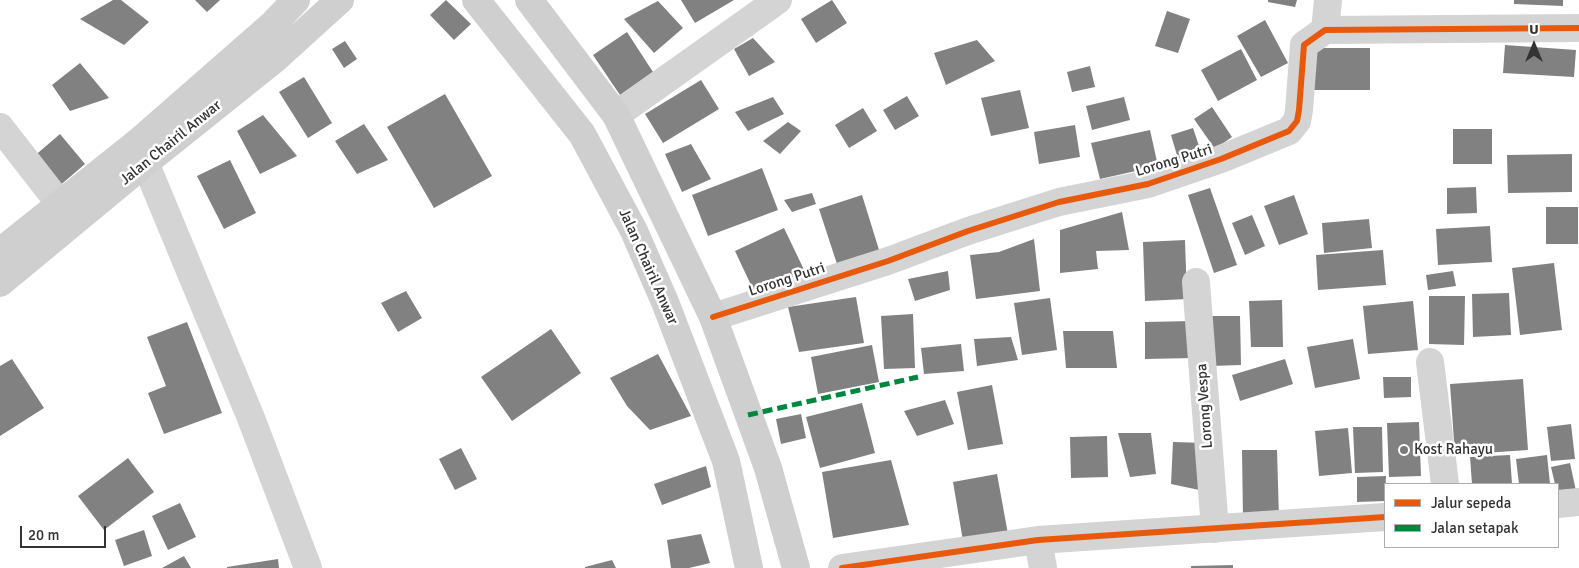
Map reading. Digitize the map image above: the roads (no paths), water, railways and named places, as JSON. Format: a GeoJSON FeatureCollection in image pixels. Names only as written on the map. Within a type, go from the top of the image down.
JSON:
{"type":"FeatureCollection","features":[{"type":"Feature","properties":{"kind":"main road","name":"Jalan Chairil Anwar"},"geometry":{"type":"LineString","coordinates":[[0,283],[141,153],[274,24],[296,0]]}},
{"type":"Feature","properties":{"kind":"main road","name":"Jalan Chairil Anwar"},"geometry":{"type":"LineString","coordinates":[[0,252],[60,204],[141,153],[276,58],[340,0]]}},
{"type":"Feature","properties":{"kind":"main road","name":"Jalan Chairil Anwar"},"geometry":{"type":"LineString","coordinates":[[476,0],[582,134],[634,231],[665,302],[726,460],[750,568]]}},
{"type":"Feature","properties":{"kind":"main road"},"geometry":{"type":"LineString","coordinates":[[529,0],[616,115],[712,317],[768,468],[796,568]]}},
{"type":"Feature","properties":{"kind":"street"},"geometry":{"type":"LineString","coordinates":[[616,115],[778,0]]}},
{"type":"Feature","properties":{"kind":"street"},"geometry":{"type":"LineString","coordinates":[[1328,0],[1325,30],[1579,28]]}},
{"type":"Feature","properties":{"kind":"street","name":"Lorong Putri"},"geometry":{"type":"LineString","coordinates":[[712,317],[888,261],[968,231],[1059,202],[1148,184],[1221,159],[1289,131],[1297,120],[1299,110],[1304,45],[1325,30]]}},
{"type":"Feature","properties":{"kind":"street"},"geometry":{"type":"LineString","coordinates":[[0,127],[60,204]]}},
{"type":"Feature","properties":{"kind":"street"},"geometry":{"type":"LineString","coordinates":[[141,153],[251,418],[308,568]]}},
{"type":"Feature","properties":{"kind":"street","name":"Lorong Vespa"},"geometry":{"type":"LineString","coordinates":[[1196,282],[1215,529]]}},
{"type":"Feature","properties":{"kind":"street"},"geometry":{"type":"LineString","coordinates":[[1430,362],[1445,483]]}},
{"type":"Feature","properties":{"kind":"street"},"geometry":{"type":"LineString","coordinates":[[1559,504],[1579,502]]}},
{"type":"Feature","properties":{"kind":"street"},"geometry":{"type":"LineString","coordinates":[[842,568],[1038,540],[1384,518]]}},
{"type":"Feature","properties":{"kind":"street"},"geometry":{"type":"LineString","coordinates":[[1038,540],[1042,568]]}},
{"type":"Feature","properties":{"kind":"place","name":"Kost Rahayu"},"geometry":{"type":"Point","coordinates":[1404,450]}}]}
